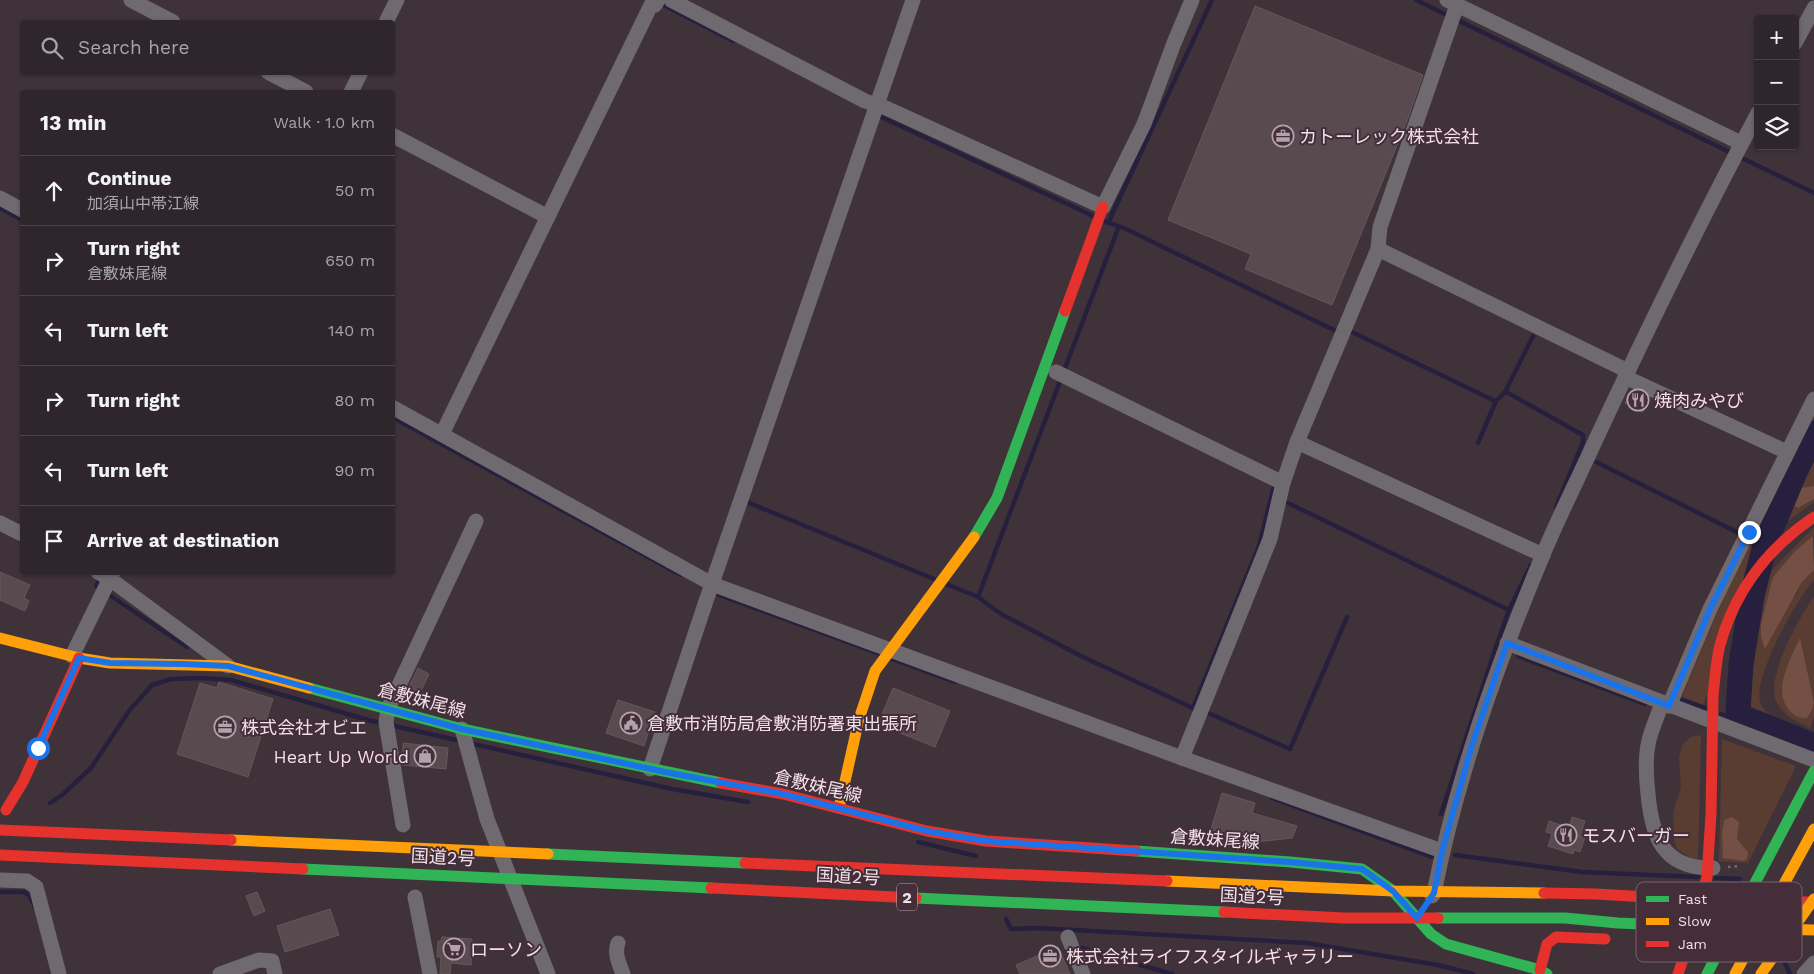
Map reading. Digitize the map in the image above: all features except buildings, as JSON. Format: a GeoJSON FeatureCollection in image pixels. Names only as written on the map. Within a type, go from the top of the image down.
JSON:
{"type":"FeatureCollection","features":[{"type":"Feature","properties":{"kind":"main road"},"geometry":{"type":"LineString","coordinates":[[839,808],[859,718],[875,670],[979,530],[997,498],[1104,207]]}},
{"type":"Feature","properties":{"kind":"main road"},"geometry":{"type":"LineString","coordinates":[[1705,882],[1711,814],[1713,695],[1720,644],[1733,609],[1754,573],[1781,541],[1814,517]]}},
{"type":"Feature","properties":{"kind":"main road","name":"倉敷妹尾線"},"geometry":{"type":"LineString","coordinates":[[0,638],[75,657],[110,663],[228,666],[387,721],[465,737],[783,794],[927,831],[986,841],[1290,862],[1362,869],[1393,891],[1431,934],[1446,944],[1543,972]]}},
{"type":"Feature","properties":{"kind":"main road"},"geometry":{"type":"LineString","coordinates":[[6,810],[23,782],[75,657]]}},
{"type":"Feature","properties":{"kind":"main road"},"geometry":{"type":"LineString","coordinates":[[1755,882],[1814,771]]}},
{"type":"Feature","properties":{"kind":"main road","name":"国道2号"},"geometry":{"type":"LineString","coordinates":[[0,830],[1434,893],[1596,894],[1636,896]]}},
{"type":"Feature","properties":{"kind":"main road"},"geometry":{"type":"LineString","coordinates":[[1785,882],[1814,830]]}},
{"type":"Feature","properties":{"kind":"main road","name":"国道2号"},"geometry":{"type":"LineString","coordinates":[[0,855],[1344,918],[1564,918],[1636,924]]}},
{"type":"Feature","properties":{"kind":"main road"},"geometry":{"type":"LineString","coordinates":[[1802,917],[1814,900]]}},
{"type":"Feature","properties":{"kind":"main road"},"geometry":{"type":"LineString","coordinates":[[1543,972],[1547,944],[1556,937],[1620,939]]}},
{"type":"Feature","properties":{"kind":"main road"},"geometry":{"type":"LineString","coordinates":[[1678,974],[1682,962]]}},
{"type":"Feature","properties":{"kind":"main road"},"geometry":{"type":"LineString","coordinates":[[1707,974],[1713,962]]}},
{"type":"Feature","properties":{"kind":"main road"},"geometry":{"type":"LineString","coordinates":[[1735,974],[1742,962]]}},
{"type":"Feature","properties":{"kind":"main road"},"geometry":{"type":"LineString","coordinates":[[1761,974],[1770,962]]}},
{"type":"Feature","properties":{"kind":"street"},"geometry":{"type":"LineString","coordinates":[[131,0],[169,20]]}},
{"type":"Feature","properties":{"kind":"street"},"geometry":{"type":"LineString","coordinates":[[387,20],[397,0]]}},
{"type":"Feature","properties":{"kind":"street"},"geometry":{"type":"LineString","coordinates":[[671,0],[879,109],[1104,207],[1144,124],[1192,0]]}},
{"type":"Feature","properties":{"kind":"street"},"geometry":{"type":"LineString","coordinates":[[650,769],[710,589],[879,109],[913,0]]}},
{"type":"Feature","properties":{"kind":"street"},"geometry":{"type":"LineString","coordinates":[[442,434],[651,5],[656,2]]}},
{"type":"Feature","properties":{"kind":"street"},"geometry":{"type":"LineString","coordinates":[[1799,36],[1814,8]]}},
{"type":"Feature","properties":{"kind":"street"},"geometry":{"type":"LineString","coordinates":[[1182,758],[1270,539],[1278,480],[1298,442],[1378,249],[1380,227],[1453,9],[1738,151]]}},
{"type":"Feature","properties":{"kind":"street"},"geometry":{"type":"LineString","coordinates":[[274,75],[302,90]]}},
{"type":"Feature","properties":{"kind":"street"},"geometry":{"type":"LineString","coordinates":[[352,90],[360,75]]}},
{"type":"Feature","properties":{"kind":"street"},"geometry":{"type":"LineString","coordinates":[[1417,918],[1434,893],[1442,851],[1472,745],[1539,553],[1754,121]]}},
{"type":"Feature","properties":{"kind":"street"},"geometry":{"type":"LineString","coordinates":[[395,137],[548,217]]}},
{"type":"Feature","properties":{"kind":"street"},"geometry":{"type":"LineString","coordinates":[[0,198],[20,209]]}},
{"type":"Feature","properties":{"kind":"street"},"geometry":{"type":"LineString","coordinates":[[1378,249],[1787,452]]}},
{"type":"Feature","properties":{"kind":"street"},"geometry":{"type":"LineString","coordinates":[[1059,373],[1278,480]]}},
{"type":"Feature","properties":{"kind":"street"},"geometry":{"type":"LineString","coordinates":[[1718,882],[1719,868],[1689,866],[1678,860],[1667,852],[1654,829],[1650,815],[1646,773],[1648,740],[1710,609],[1814,399]]}},
{"type":"Feature","properties":{"kind":"street"},"geometry":{"type":"LineString","coordinates":[[395,409],[710,589],[889,651],[1442,851]]}},
{"type":"Feature","properties":{"kind":"street"},"geometry":{"type":"LineString","coordinates":[[1298,442],[1539,553]]}},
{"type":"Feature","properties":{"kind":"street"},"geometry":{"type":"LineString","coordinates":[[403,825],[387,721],[476,521]]}},
{"type":"Feature","properties":{"kind":"street"},"geometry":{"type":"LineString","coordinates":[[0,522],[20,533]]}},
{"type":"Feature","properties":{"kind":"street"},"geometry":{"type":"LineString","coordinates":[[75,657],[104,579],[228,666]]}},
{"type":"Feature","properties":{"kind":"street"},"geometry":{"type":"LineString","coordinates":[[1507,643],[1814,760]]}},
{"type":"Feature","properties":{"kind":"street"},"geometry":{"type":"LineString","coordinates":[[465,737],[487,819],[548,974]]}},
{"type":"Feature","properties":{"kind":"street"},"geometry":{"type":"LineString","coordinates":[[0,880],[27,881],[36,887],[59,974]]}},
{"type":"Feature","properties":{"kind":"street"},"geometry":{"type":"LineString","coordinates":[[415,897],[430,974]]}},
{"type":"Feature","properties":{"kind":"street"},"geometry":{"type":"LineString","coordinates":[[1068,937],[1083,974]]}},
{"type":"Feature","properties":{"kind":"street"},"geometry":{"type":"LineString","coordinates":[[618,943],[616,956],[623,974]]}},
{"type":"Feature","properties":{"kind":"street"},"geometry":{"type":"LineString","coordinates":[[220,974],[259,960],[272,960],[275,974]]}},
{"type":"Feature","properties":{"kind":"street"},"geometry":{"type":"LineString","coordinates":[[1804,974],[1814,963]]}},
{"type":"Feature","properties":{"kind":"shaded area"},"geometry":{"type":"Polygon","coordinates":[[[1814,448],[1814,486],[1798,508],[1814,499],[1814,502],[1777,529],[1814,448]]]}},
{"type":"Feature","properties":{"kind":"shaded area"},"geometry":{"type":"Polygon","coordinates":[[[1814,486],[1814,499],[1798,508],[1794,505],[1795,496],[1801,488],[1814,486]]]}},
{"type":"Feature","properties":{"kind":"shaded area"},"geometry":{"type":"Polygon","coordinates":[[[1814,527],[1814,536],[1795,551],[1773,577],[1769,642],[1802,582],[1814,570],[1814,580],[1797,603],[1778,639],[1763,675],[1760,690],[1760,701],[1764,709],[1784,726],[1756,716],[1747,709],[1745,696],[1761,592],[1772,570],[1814,527]]]}},
{"type":"Feature","properties":{"kind":"shaded area"},"geometry":{"type":"Polygon","coordinates":[[[1813,536],[1814,570],[1802,582],[1765,649],[1761,637],[1761,624],[1773,577],[1795,551],[1813,536]]]}},
{"type":"Feature","properties":{"kind":"shaded area"},"geometry":{"type":"Polygon","coordinates":[[[1751,544],[1759,548],[1703,705],[1682,697],[1721,603],[1751,544]]]}},
{"type":"Feature","properties":{"kind":"shaded area"},"geometry":{"type":"Polygon","coordinates":[[[1814,597],[1814,717],[1810,728],[1791,719],[1783,712],[1777,703],[1774,693],[1775,680],[1785,649],[1792,633],[1814,597]]]}},
{"type":"Feature","properties":{"kind":"shaded area"},"geometry":{"type":"Polygon","coordinates":[[[1800,638],[1814,703],[1807,718],[1797,717],[1790,711],[1782,694],[1784,674],[1800,638]]]}},
{"type":"Feature","properties":{"kind":"shaded area"},"geometry":{"type":"Polygon","coordinates":[[[1701,735],[1698,863],[1677,849],[1674,841],[1673,812],[1681,788],[1679,757],[1683,744],[1691,737],[1701,735]]]}},
{"type":"Feature","properties":{"kind":"shaded area"},"geometry":{"type":"Polygon","coordinates":[[[1722,739],[1796,766],[1748,863],[1719,861],[1722,739]],[[1737,839],[1723,858],[1734,859],[1748,852],[1737,839]]]}},
{"type":"Feature","properties":{"kind":"shaded area"},"geometry":{"type":"Polygon","coordinates":[[[1732,817],[1739,822],[1737,839],[1748,852],[1747,858],[1744,861],[1723,858],[1722,834],[1724,820],[1732,817]]]}},
{"type":"Feature","properties":{"kind":"waterway"},"geometry":{"type":"LineString","coordinates":[[1108,223],[1212,0]]}},
{"type":"Feature","properties":{"kind":"waterway"},"geometry":{"type":"LineString","coordinates":[[1416,0],[1814,193]]}},
{"type":"Feature","properties":{"kind":"waterway"},"geometry":{"type":"LineString","coordinates":[[660,3],[733,41]]}},
{"type":"Feature","properties":{"kind":"waterway"},"geometry":{"type":"LineString","coordinates":[[875,114],[1093,216]]}},
{"type":"Feature","properties":{"kind":"waterway"},"geometry":{"type":"LineString","coordinates":[[0,208],[20,219]]}},
{"type":"Feature","properties":{"kind":"waterway"},"geometry":{"type":"LineString","coordinates":[[1104,221],[1126,229],[1338,332]]}},
{"type":"Feature","properties":{"kind":"waterway"},"geometry":{"type":"LineString","coordinates":[[978,597],[1119,226]]}},
{"type":"Feature","properties":{"kind":"waterway"},"geometry":{"type":"LineString","coordinates":[[1352,332],[1493,400],[1496,401],[1505,392],[1510,394],[1583,435],[1583,442],[1578,454],[1582,456]]}},
{"type":"Feature","properties":{"kind":"waterway"},"geometry":{"type":"LineString","coordinates":[[1505,392],[1533,336]]}},
{"type":"Feature","properties":{"kind":"waterway"},"geometry":{"type":"LineString","coordinates":[[1478,443],[1496,401]]}},
{"type":"Feature","properties":{"kind":"waterway"},"geometry":{"type":"LineString","coordinates":[[395,419],[681,575]]}},
{"type":"Feature","properties":{"kind":"waterway"},"geometry":{"type":"LineString","coordinates":[[1814,433],[1795,472],[1766,541],[1752,596],[1741,664],[1738,711],[1742,717],[1814,746]]}},
{"type":"Feature","properties":{"kind":"waterway"},"geometry":{"type":"LineString","coordinates":[[1556,507],[1578,454]]}},
{"type":"Feature","properties":{"kind":"waterway"},"geometry":{"type":"LineString","coordinates":[[1596,462],[1765,546]]}},
{"type":"Feature","properties":{"kind":"waterway"},"geometry":{"type":"LineString","coordinates":[[1193,708],[1259,546],[1275,482]]}},
{"type":"Feature","properties":{"kind":"waterway"},"geometry":{"type":"LineString","coordinates":[[747,502],[934,579]]}},
{"type":"Feature","properties":{"kind":"waterway"},"geometry":{"type":"LineString","coordinates":[[1288,503],[1509,610],[1496,647]]}},
{"type":"Feature","properties":{"kind":"waterway"},"geometry":{"type":"LineString","coordinates":[[1509,610],[1531,565]]}},
{"type":"Feature","properties":{"kind":"waterway"},"geometry":{"type":"LineString","coordinates":[[101,576],[96,586],[187,647]]}},
{"type":"Feature","properties":{"kind":"waterway"},"geometry":{"type":"LineString","coordinates":[[946,584],[978,597],[1001,614],[1083,657],[1193,708],[1290,749],[1347,617]]}},
{"type":"Feature","properties":{"kind":"waterway"},"geometry":{"type":"LineString","coordinates":[[711,592],[880,654]]}},
{"type":"Feature","properties":{"kind":"waterway"},"geometry":{"type":"LineString","coordinates":[[1441,814],[1496,647],[1498,648]]}},
{"type":"Feature","properties":{"kind":"waterway"},"geometry":{"type":"LineString","coordinates":[[1518,656],[1645,704]]}},
{"type":"Feature","properties":{"kind":"waterway"},"geometry":{"type":"LineString","coordinates":[[892,659],[955,682]]}},
{"type":"Feature","properties":{"kind":"waterway"},"geometry":{"type":"LineString","coordinates":[[50,803],[62,795],[91,768],[129,711],[152,685],[171,679],[231,680],[368,720],[461,741]]}},
{"type":"Feature","properties":{"kind":"waterway"},"geometry":{"type":"LineString","coordinates":[[1682,700],[1705,708]]}},
{"type":"Feature","properties":{"kind":"waterway"},"geometry":{"type":"LineString","coordinates":[[1721,714],[1734,719],[1742,717]]}},
{"type":"Feature","properties":{"kind":"waterway"},"geometry":{"type":"LineString","coordinates":[[469,743],[672,789],[748,802]]}},
{"type":"Feature","properties":{"kind":"waterway"},"geometry":{"type":"LineString","coordinates":[[1272,798],[1432,857]]}},
{"type":"Feature","properties":{"kind":"waterway"},"geometry":{"type":"LineString","coordinates":[[918,842],[976,856]]}},
{"type":"Feature","properties":{"kind":"waterway"},"geometry":{"type":"LineString","coordinates":[[1455,855],[1582,872],[1698,877]]}},
{"type":"Feature","properties":{"kind":"waterway"},"geometry":{"type":"LineString","coordinates":[[1716,878],[1740,879]]}},
{"type":"Feature","properties":{"kind":"waterway"},"geometry":{"type":"LineString","coordinates":[[0,892],[24,892],[29,895],[35,907]]}},
{"type":"Feature","properties":{"kind":"waterway"},"geometry":{"type":"LineString","coordinates":[[1006,919],[1011,929],[1038,928],[1307,943],[1438,965],[1473,974]]}},
{"type":"Feature","properties":{"kind":"waterway"},"geometry":{"type":"LineString","coordinates":[[1077,944],[1078,947],[1172,974]]}},
{"type":"Feature","properties":{"kind":"waterway"},"geometry":{"type":"LineString","coordinates":[[1784,962],[1790,974]]}},
{"type":"Feature","properties":{"kind":"traffic: fast"},"geometry":{"type":"LineString","coordinates":[[974,537],[997,498],[1065,311]]}},
{"type":"Feature","properties":{"kind":"traffic: fast"},"geometry":{"type":"LineString","coordinates":[[309,688],[462,729],[721,783]]}},
{"type":"Feature","properties":{"kind":"traffic: fast"},"geometry":{"type":"LineString","coordinates":[[1755,882],[1814,771]]}},
{"type":"Feature","properties":{"kind":"traffic: fast"},"geometry":{"type":"LineString","coordinates":[[1136,851],[1362,869],[1393,891],[1431,934],[1446,944],[1540,970],[1547,974]]}},
{"type":"Feature","properties":{"kind":"traffic: fast"},"geometry":{"type":"LineString","coordinates":[[548,854],[745,863]]}},
{"type":"Feature","properties":{"kind":"traffic: fast"},"geometry":{"type":"LineString","coordinates":[[303,869],[711,888]]}},
{"type":"Feature","properties":{"kind":"traffic: fast"},"geometry":{"type":"LineString","coordinates":[[916,898],[1224,912]]}},
{"type":"Feature","properties":{"kind":"traffic: fast"},"geometry":{"type":"LineString","coordinates":[[1438,918],[1565,918],[1636,924]]}},
{"type":"Feature","properties":{"kind":"traffic: fast"},"geometry":{"type":"LineString","coordinates":[[1707,974],[1713,962]]}},
{"type":"Feature","properties":{"kind":"traffic: slow"},"geometry":{"type":"LineString","coordinates":[[839,808],[859,719],[875,671],[974,537]]}},
{"type":"Feature","properties":{"kind":"traffic: slow"},"geometry":{"type":"LineString","coordinates":[[0,638],[79,658],[110,663],[228,666],[309,688]]}},
{"type":"Feature","properties":{"kind":"traffic: slow"},"geometry":{"type":"LineString","coordinates":[[1785,882],[1814,829]]}},
{"type":"Feature","properties":{"kind":"traffic: slow"},"geometry":{"type":"LineString","coordinates":[[231,840],[548,854]]}},
{"type":"Feature","properties":{"kind":"traffic: slow"},"geometry":{"type":"LineString","coordinates":[[1167,881],[1393,891],[1544,893]]}},
{"type":"Feature","properties":{"kind":"traffic: slow"},"geometry":{"type":"LineString","coordinates":[[1802,916],[1814,899]]}},
{"type":"Feature","properties":{"kind":"traffic: slow"},"geometry":{"type":"LineString","coordinates":[[1802,930],[1814,930]]}},
{"type":"Feature","properties":{"kind":"traffic: slow"},"geometry":{"type":"LineString","coordinates":[[1735,974],[1742,962]]}},
{"type":"Feature","properties":{"kind":"traffic: slow"},"geometry":{"type":"LineString","coordinates":[[1761,974],[1769,962]]}},
{"type":"Feature","properties":{"kind":"traffic: jam"},"geometry":{"type":"LineString","coordinates":[[1065,311],[1103,207]]}},
{"type":"Feature","properties":{"kind":"traffic: jam"},"geometry":{"type":"LineString","coordinates":[[1713,695],[1720,645],[1726,625],[1744,589],[1755,572],[1782,542],[1814,517]]}},
{"type":"Feature","properties":{"kind":"traffic: jam"},"geometry":{"type":"LineString","coordinates":[[6,810],[23,782],[79,658]]}},
{"type":"Feature","properties":{"kind":"traffic: jam"},"geometry":{"type":"LineString","coordinates":[[1706,882],[1711,814],[1713,695]]}},
{"type":"Feature","properties":{"kind":"traffic: jam"},"geometry":{"type":"LineString","coordinates":[[721,783],[783,794],[927,831],[986,841],[1136,851]]}},
{"type":"Feature","properties":{"kind":"traffic: jam"},"geometry":{"type":"LineString","coordinates":[[0,830],[231,840]]}},
{"type":"Feature","properties":{"kind":"traffic: jam"},"geometry":{"type":"LineString","coordinates":[[0,855],[303,869]]}},
{"type":"Feature","properties":{"kind":"traffic: jam"},"geometry":{"type":"LineString","coordinates":[[745,863],[1167,881]]}},
{"type":"Feature","properties":{"kind":"traffic: jam"},"geometry":{"type":"LineString","coordinates":[[711,888],[916,898]]}},
{"type":"Feature","properties":{"kind":"traffic: jam"},"geometry":{"type":"LineString","coordinates":[[1544,893],[1636,896]]}},
{"type":"Feature","properties":{"kind":"traffic: jam"},"geometry":{"type":"LineString","coordinates":[[1802,902],[1814,902]]}},
{"type":"Feature","properties":{"kind":"traffic: jam"},"geometry":{"type":"LineString","coordinates":[[1224,912],[1344,918],[1438,918]]}},
{"type":"Feature","properties":{"kind":"traffic: jam"},"geometry":{"type":"LineString","coordinates":[[1540,970],[1547,944],[1556,937],[1605,939]]}},
{"type":"Feature","properties":{"kind":"traffic: jam"},"geometry":{"type":"LineString","coordinates":[[1678,974],[1682,962]]}},
{"type":"Feature","properties":{"kind":"place","name":"カトーレック株式会社"},"geometry":{"type":"Point","coordinates":[1283,136]}},
{"type":"Feature","properties":{"kind":"place","name":"焼肉みやび"},"geometry":{"type":"Point","coordinates":[1638,400]}},
{"type":"Feature","properties":{"kind":"place","name":"倉敷市消防局倉敷消防署東出張所"},"geometry":{"type":"Point","coordinates":[631,723]}},
{"type":"Feature","properties":{"kind":"place","name":"株式会社オビエ"},"geometry":{"type":"Point","coordinates":[225,727]}},
{"type":"Feature","properties":{"kind":"place","name":"Heart Up World"},"geometry":{"type":"Point","coordinates":[425,756]}},
{"type":"Feature","properties":{"kind":"place","name":"モスバーガー"},"geometry":{"type":"Point","coordinates":[1566,835]}},
{"type":"Feature","properties":{"kind":"place","name":"ローソン"},"geometry":{"type":"Point","coordinates":[454,949]}},
{"type":"Feature","properties":{"kind":"place","name":"株式会社ライフスタイルギャラリー"},"geometry":{"type":"Point","coordinates":[1050,956]}},
{"type":"Feature","properties":{"kind":"route"},"geometry":{"type":"LineString","coordinates":[[38,748],[79,658],[110,663],[228,666],[462,729],[670,773],[783,794],[927,831],[986,841],[1290,862],[1362,869],[1393,891],[1417,918],[1434,893],[1442,851],[1472,745],[1507,643],[1669,706],[1710,609],[1749,532]]}}]}
